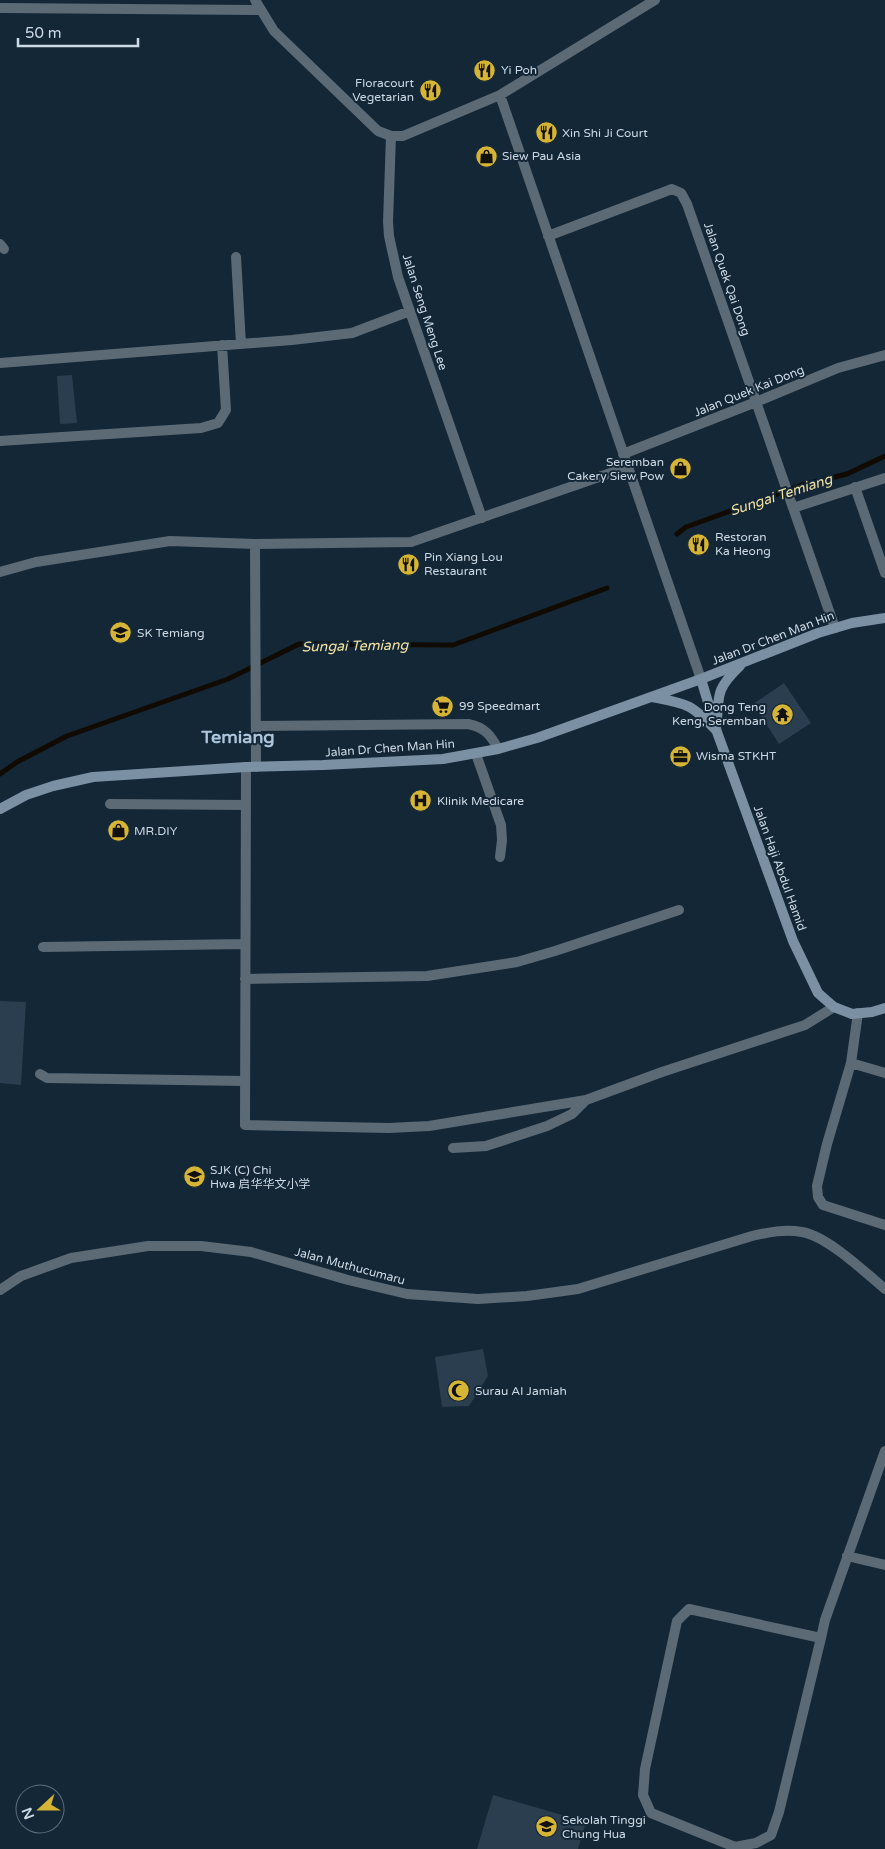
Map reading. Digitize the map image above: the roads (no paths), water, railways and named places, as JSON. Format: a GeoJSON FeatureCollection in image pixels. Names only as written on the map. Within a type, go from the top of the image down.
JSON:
{"type":"FeatureCollection","features":[{"type":"Feature","properties":{"kind":"street"},"geometry":{"type":"LineString","coordinates":[[0,8],[257,5],[274,31],[378,131],[391,136],[402,136],[500,95],[655,0]]}},
{"type":"Feature","properties":{"kind":"street"},"geometry":{"type":"LineString","coordinates":[[500,95],[701,679]]}},
{"type":"Feature","properties":{"kind":"street","name":"Jalan Seng Meng Lee"},"geometry":{"type":"LineString","coordinates":[[391,136],[389,236],[398,277],[482,518]]}},
{"type":"Feature","properties":{"kind":"street","name":"Jalan Quek Qai Dong"},"geometry":{"type":"LineString","coordinates":[[548,236],[672,189],[681,193],[687,204],[835,628]]}},
{"type":"Feature","properties":{"kind":"street"},"geometry":{"type":"LineString","coordinates":[[236,257],[241,344]]}},
{"type":"Feature","properties":{"kind":"street"},"geometry":{"type":"LineString","coordinates":[[0,363],[292,340],[352,333],[410,312]]}},
{"type":"Feature","properties":{"kind":"street"},"geometry":{"type":"LineString","coordinates":[[0,441],[201,428],[218,423],[226,410],[222,345]]}},
{"type":"Feature","properties":{"kind":"street","name":"Jalan Quek Kai Dong"},"geometry":{"type":"LineString","coordinates":[[623,454],[838,368],[885,355]]}},
{"type":"Feature","properties":{"kind":"street"},"geometry":{"type":"LineString","coordinates":[[0,572],[36,562],[170,541],[255,544],[411,542],[628,466]]}},
{"type":"Feature","properties":{"kind":"street"},"geometry":{"type":"LineString","coordinates":[[792,504],[885,478]]}},
{"type":"Feature","properties":{"kind":"street"},"geometry":{"type":"LineString","coordinates":[[855,487],[885,573]]}},
{"type":"Feature","properties":{"kind":"street"},"geometry":{"type":"LineString","coordinates":[[255,544],[256,726],[246,805],[245,1125],[389,1128],[429,1126],[586,1100],[662,1072],[804,1025],[834,1007],[852,1014],[872,1012],[885,1008]]}},
{"type":"Feature","properties":{"kind":"street","name":"Jalan Dr Chen Man Hin"},"geometry":{"type":"LineString","coordinates":[[0,809],[26,795],[93,777],[251,767],[323,766],[443,759],[476,754],[537,738],[701,679],[818,633],[852,623],[885,618]]}},
{"type":"Feature","properties":{"kind":"street"},"geometry":{"type":"LineString","coordinates":[[717,732],[718,699],[721,688],[727,678],[745,662]]}},
{"type":"Feature","properties":{"kind":"street","name":"Jalan Haji Abdul Hamid"},"geometry":{"type":"LineString","coordinates":[[701,679],[717,732],[793,941],[818,992],[834,1007]]}},
{"type":"Feature","properties":{"kind":"street"},"geometry":{"type":"LineString","coordinates":[[651,697],[689,705],[717,732]]}},
{"type":"Feature","properties":{"kind":"street"},"geometry":{"type":"LineString","coordinates":[[256,726],[468,724],[478,726],[487,731],[498,749]]}},
{"type":"Feature","properties":{"kind":"street"},"geometry":{"type":"LineString","coordinates":[[476,754],[501,825],[500,857]]}},
{"type":"Feature","properties":{"kind":"street"},"geometry":{"type":"LineString","coordinates":[[110,804],[246,805]]}},
{"type":"Feature","properties":{"kind":"street"},"geometry":{"type":"LineString","coordinates":[[245,979],[427,976],[517,962],[679,910]]}},
{"type":"Feature","properties":{"kind":"street"},"geometry":{"type":"LineString","coordinates":[[42,947],[245,944]]}},
{"type":"Feature","properties":{"kind":"street"},"geometry":{"type":"LineString","coordinates":[[858,1013],[851,1063],[827,1144],[817,1186],[818,1197],[822,1205],[885,1225]]}},
{"type":"Feature","properties":{"kind":"street"},"geometry":{"type":"LineString","coordinates":[[851,1063],[885,1073]]}},
{"type":"Feature","properties":{"kind":"street"},"geometry":{"type":"LineString","coordinates":[[40,1074],[48,1078],[245,1081]]}},
{"type":"Feature","properties":{"kind":"street"},"geometry":{"type":"LineString","coordinates":[[453,1148],[486,1146],[547,1126],[572,1114],[586,1100]]}},
{"type":"Feature","properties":{"kind":"street","name":"Jalan Muthucumaru"},"geometry":{"type":"LineString","coordinates":[[0,1290],[20,1276],[71,1258],[148,1246],[201,1246],[251,1252],[348,1280],[407,1294],[478,1299],[527,1296],[578,1289],[752,1236],[779,1230],[804,1232],[834,1246],[885,1289]]}},
{"type":"Feature","properties":{"kind":"street"},"geometry":{"type":"LineString","coordinates":[[820,1638],[689,1609],[677,1621],[646,1769],[644,1795],[651,1813],[735,1847],[756,1843],[771,1835],[779,1812],[825,1620],[885,1451]]}},
{"type":"Feature","properties":{"kind":"street"},"geometry":{"type":"LineString","coordinates":[[847,1556],[885,1565]]}},
{"type":"Feature","properties":{"kind":"waterway","name":"Sungai Temiang"},"geometry":{"type":"LineString","coordinates":[[677,534],[686,527],[802,485],[847,474],[885,456]]}},
{"type":"Feature","properties":{"kind":"waterway","name":"Sungai Temiang"},"geometry":{"type":"LineString","coordinates":[[0,774],[17,762],[67,736],[228,679],[299,644],[453,645],[607,588]]}},
{"type":"Feature","properties":{"kind":"place","name":"Yi Poh"},"geometry":{"type":"Point","coordinates":[485,70]}},
{"type":"Feature","properties":{"kind":"place","name":"Floracourt Vegetarian"},"geometry":{"type":"Point","coordinates":[430,90]}},
{"type":"Feature","properties":{"kind":"place","name":"Xin Shi Ji Court"},"geometry":{"type":"Point","coordinates":[546,133]}},
{"type":"Feature","properties":{"kind":"place","name":"Siew Pau Asia"},"geometry":{"type":"Point","coordinates":[486,156]}},
{"type":"Feature","properties":{"kind":"place","name":"Seremban Cakery Siew Pow"},"geometry":{"type":"Point","coordinates":[680,469]}},
{"type":"Feature","properties":{"kind":"place","name":"Restoran Ka Heong"},"geometry":{"type":"Point","coordinates":[699,544]}},
{"type":"Feature","properties":{"kind":"place","name":"Pin Xiang Lou Restaurant"},"geometry":{"type":"Point","coordinates":[408,564]}},
{"type":"Feature","properties":{"kind":"place","name":"SK Temiang"},"geometry":{"type":"Point","coordinates":[121,633]}},
{"type":"Feature","properties":{"kind":"place","name":"99 Speedmart"},"geometry":{"type":"Point","coordinates":[443,706]}},
{"type":"Feature","properties":{"kind":"place","name":"Dong Teng Keng, Seremban"},"geometry":{"type":"Point","coordinates":[782,714]}},
{"type":"Feature","properties":{"kind":"place","name":"Wisma STKHT"},"geometry":{"type":"Point","coordinates":[680,756]}},
{"type":"Feature","properties":{"kind":"place","name":"Klinik Medicare"},"geometry":{"type":"Point","coordinates":[421,801]}},
{"type":"Feature","properties":{"kind":"place","name":"MR.DIY"},"geometry":{"type":"Point","coordinates":[118,831]}},
{"type":"Feature","properties":{"kind":"place","name":"SJK (C) Chi Hwa 启华华文小学"},"geometry":{"type":"Point","coordinates":[194,1177]}},
{"type":"Feature","properties":{"kind":"place","name":"Surau Al Jamiah"},"geometry":{"type":"Point","coordinates":[459,1391]}},
{"type":"Feature","properties":{"kind":"place","name":"Sekolah Tinggi Chung Hua"},"geometry":{"type":"Point","coordinates":[546,1827]}},
{"type":"Feature","properties":{"kind":"district","name":"Temiang"},"geometry":{"type":"Point","coordinates":[238,737]}}]}
